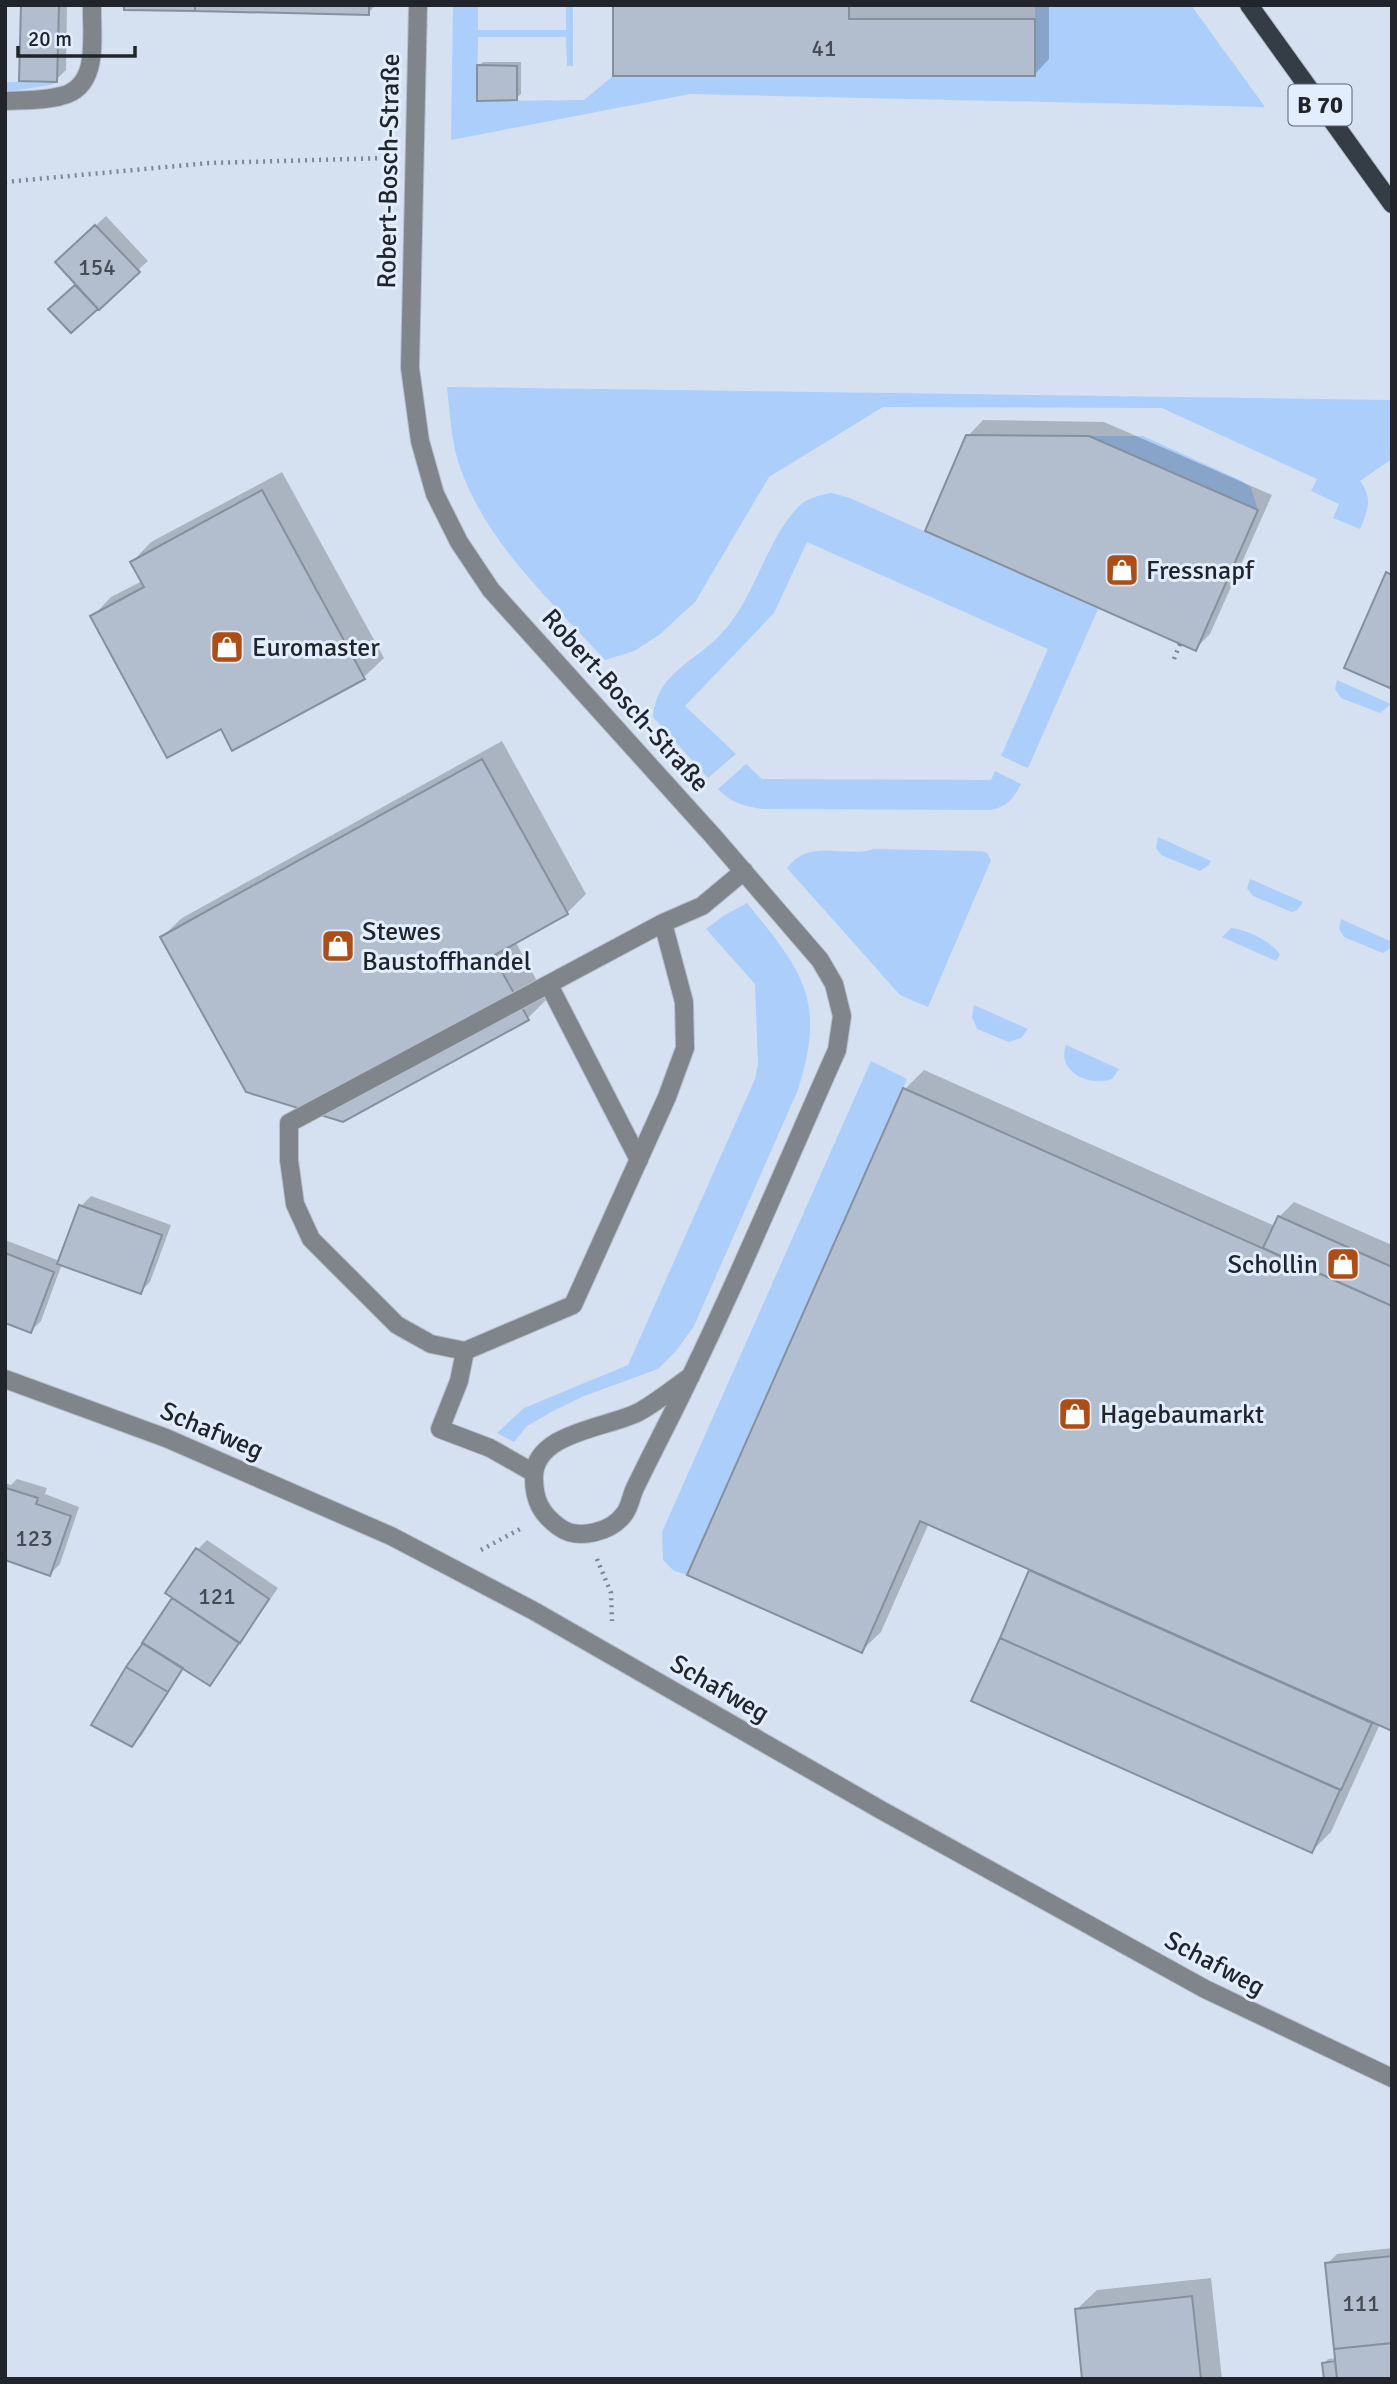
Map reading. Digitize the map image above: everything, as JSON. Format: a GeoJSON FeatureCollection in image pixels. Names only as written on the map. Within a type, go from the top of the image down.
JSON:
{"type":"FeatureCollection","features":[{"type":"Feature","properties":{"kind":"main road","name":"B 70"},"geometry":{"type":"LineString","coordinates":[[1249,5],[1392,204]]}},
{"type":"Feature","properties":{"kind":"street"},"geometry":{"type":"LineString","coordinates":[[5,101],[60,97],[79,88],[90,67],[92,5]]}},
{"type":"Feature","properties":{"kind":"street","name":"Robert-Bosch-Straße"},"geometry":{"type":"LineString","coordinates":[[418,5],[410,368],[420,441],[435,494],[459,542],[491,590],[744,871],[820,960],[834,984],[842,1016],[837,1050],[691,1376],[625,1513],[609,1527],[586,1534]]}},
{"type":"Feature","properties":{"kind":"street"},"geometry":{"type":"LineString","coordinates":[[663,923],[684,1002],[685,1048],[667,1097],[573,1305],[465,1351],[431,1344],[397,1325],[311,1239],[295,1204],[289,1160],[289,1123],[663,923],[702,906],[744,871]]}},
{"type":"Feature","properties":{"kind":"street"},"geometry":{"type":"LineString","coordinates":[[549,985],[639,1160]]}},
{"type":"Feature","properties":{"kind":"street"},"geometry":{"type":"LineString","coordinates":[[465,1351],[459,1381],[440,1429],[491,1448],[534,1473]]}},
{"type":"Feature","properties":{"kind":"street"},"geometry":{"type":"LineString","coordinates":[[586,1534],[564,1531],[545,1516],[534,1496],[534,1473],[544,1452],[562,1437],[610,1424],[638,1412],[691,1376]]}},
{"type":"Feature","properties":{"kind":"street","name":"Schafweg"},"geometry":{"type":"LineString","coordinates":[[5,1380],[166,1438],[391,1536],[613,1657],[881,1810],[1205,1989],[1392,2078]]}},
{"type":"Feature","properties":{"kind":"path"},"geometry":{"type":"LineString","coordinates":[[5,182],[209,163],[414,157]]}},
{"type":"Feature","properties":{"kind":"path"},"geometry":{"type":"LineString","coordinates":[[1174,659],[1180,644]]}},
{"type":"Feature","properties":{"kind":"path"},"geometry":{"type":"LineString","coordinates":[[444,1563],[485,1548],[545,1516]]}},
{"type":"Feature","properties":{"kind":"path"},"geometry":{"type":"LineString","coordinates":[[586,1534],[611,1593],[613,1657]]}},
{"type":"Feature","properties":{"kind":"shaded area"},"geometry":{"type":"Polygon","coordinates":[[[453,5],[478,5],[478,30],[566,30],[566,5],[573,5],[573,66],[567,66],[566,37],[478,37],[477,101],[584,100],[613,76],[1035,76],[1035,5],[1191,5],[1265,107],[690,94],[451,140],[453,5]]]}},
{"type":"Feature","properties":{"kind":"shaded area"},"geometry":{"type":"Polygon","coordinates":[[[5,82],[57,82],[5,92],[5,82]]]}},
{"type":"Feature","properties":{"kind":"shaded area"},"geometry":{"type":"Polygon","coordinates":[[[447,387],[1392,400],[1392,459],[1360,481],[1367,493],[1368,504],[1360,529],[1333,518],[1339,504],[1311,491],[1317,479],[1162,408],[883,407],[769,477],[695,602],[659,635],[634,651],[605,660],[522,570],[486,521],[457,457],[447,387]]]}},
{"type":"Feature","properties":{"kind":"shaded area"},"geometry":{"type":"Polygon","coordinates":[[[1089,436],[1143,436],[1240,480],[1251,488],[1258,510],[1089,436]]]}},
{"type":"Feature","properties":{"kind":"shaded area"},"geometry":{"type":"Polygon","coordinates":[[[832,493],[850,498],[1098,609],[1028,768],[1001,756],[1048,649],[807,542],[774,613],[685,706],[736,754],[708,778],[653,717],[656,702],[668,680],[719,636],[742,606],[786,522],[805,501],[832,493]]]}},
{"type":"Feature","properties":{"kind":"shaded area"},"geometry":{"type":"Polygon","coordinates":[[[1337,680],[1391,704],[1380,713],[1341,698],[1335,689],[1337,680]]]}},
{"type":"Feature","properties":{"kind":"shaded area"},"geometry":{"type":"Polygon","coordinates":[[[746,764],[762,779],[991,780],[995,771],[1021,784],[1009,801],[991,810],[763,809],[738,803],[718,789],[746,764]]]}},
{"type":"Feature","properties":{"kind":"shaded area"},"geometry":{"type":"Polygon","coordinates":[[[1158,837],[1211,861],[1209,865],[1200,871],[1161,855],[1156,848],[1158,837]]]}},
{"type":"Feature","properties":{"kind":"shaded area"},"geometry":{"type":"Polygon","coordinates":[[[874,849],[982,851],[987,853],[991,860],[928,1007],[900,995],[787,868],[806,853],[874,849]]]}},
{"type":"Feature","properties":{"kind":"shaded area"},"geometry":{"type":"Polygon","coordinates":[[[1250,879],[1303,902],[1292,912],[1253,896],[1247,888],[1250,879]]]}},
{"type":"Feature","properties":{"kind":"shaded area"},"geometry":{"type":"Polygon","coordinates":[[[747,903],[783,949],[805,990],[810,1034],[797,1092],[694,1326],[676,1351],[658,1369],[584,1396],[553,1411],[527,1426],[514,1442],[497,1433],[524,1408],[628,1365],[755,1079],[758,1064],[755,984],[706,929],[747,903]]]}},
{"type":"Feature","properties":{"kind":"shaded area"},"geometry":{"type":"Polygon","coordinates":[[[1341,919],[1392,942],[1392,947],[1383,953],[1344,937],[1339,929],[1341,919]]]}},
{"type":"Feature","properties":{"kind":"shaded area"},"geometry":{"type":"Polygon","coordinates":[[[1231,928],[1259,937],[1280,955],[1276,961],[1222,937],[1231,928]]]}},
{"type":"Feature","properties":{"kind":"shaded area"},"geometry":{"type":"Polygon","coordinates":[[[974,1005],[1028,1029],[1021,1038],[1009,1042],[977,1029],[972,1017],[974,1005]]]}},
{"type":"Feature","properties":{"kind":"shaded area"},"geometry":{"type":"Polygon","coordinates":[[[1066,1045],[1119,1069],[1112,1079],[1085,1079],[1070,1070],[1066,1063],[1066,1045]]]}},
{"type":"Feature","properties":{"kind":"shaded area"},"geometry":{"type":"Polygon","coordinates":[[[871,1061],[907,1079],[687,1575],[674,1571],[663,1560],[662,1532],[871,1061]]]}},
{"type":"Feature","properties":{"kind":"building"},"geometry":{"type":"Polygon","coordinates":[[[21,5],[59,5],[57,82],[19,81],[21,5]]]}},
{"type":"Feature","properties":{"kind":"building"},"geometry":{"type":"Polygon","coordinates":[[[124,5],[195,5],[195,11],[124,10],[124,5]]]}},
{"type":"Feature","properties":{"kind":"building"},"geometry":{"type":"Polygon","coordinates":[[[195,5],[369,5],[369,15],[195,11],[195,5]]]}},
{"type":"Feature","properties":{"kind":"building"},"geometry":{"type":"Polygon","coordinates":[[[613,5],[849,5],[849,19],[1035,19],[1035,76],[613,76],[613,5]]]}},
{"type":"Feature","properties":{"kind":"building"},"geometry":{"type":"Polygon","coordinates":[[[477,65],[517,66],[517,100],[477,101],[477,65]]]}},
{"type":"Feature","properties":{"kind":"building"},"geometry":{"type":"Polygon","coordinates":[[[95,225],[140,272],[99,310],[55,262],[95,225]]]}},
{"type":"Feature","properties":{"kind":"building"},"geometry":{"type":"Polygon","coordinates":[[[75,285],[98,309],[71,333],[48,309],[75,285]]]}},
{"type":"Feature","properties":{"kind":"building","name":"Fressnapf"},"geometry":{"type":"Polygon","coordinates":[[[966,435],[1089,436],[1258,510],[1196,651],[925,531],[966,435]]]}},
{"type":"Feature","properties":{"kind":"building","name":"Euromaster"},"geometry":{"type":"Polygon","coordinates":[[[262,490],[365,679],[232,751],[221,729],[167,758],[90,616],[144,587],[130,562],[262,490]]]}},
{"type":"Feature","properties":{"kind":"building"},"geometry":{"type":"Polygon","coordinates":[[[1386,572],[1392,575],[1392,689],[1344,668],[1386,572]]]}},
{"type":"Feature","properties":{"kind":"building","name":"Stewes Baustoffhandel"},"geometry":{"type":"Polygon","coordinates":[[[482,759],[568,914],[493,956],[529,1020],[343,1122],[246,1092],[160,937],[482,759]]]}},
{"type":"Feature","properties":{"kind":"building","name":"Hagebaumarkt"},"geometry":{"type":"Polygon","coordinates":[[[903,1088],[1392,1306],[1392,1731],[920,1521],[862,1653],[687,1575],[903,1088]]]}},
{"type":"Feature","properties":{"kind":"building"},"geometry":{"type":"Polygon","coordinates":[[[79,1205],[162,1235],[141,1294],[57,1264],[79,1205]]]}},
{"type":"Feature","properties":{"kind":"building"},"geometry":{"type":"Polygon","coordinates":[[[1278,1216],[1392,1267],[1392,1306],[1263,1248],[1278,1216]]]}},
{"type":"Feature","properties":{"kind":"building"},"geometry":{"type":"Polygon","coordinates":[[[5,1253],[54,1272],[31,1333],[5,1323],[5,1253]]]}},
{"type":"Feature","properties":{"kind":"building"},"geometry":{"type":"Polygon","coordinates":[[[6,1488],[38,1498],[36,1504],[71,1516],[50,1576],[5,1560],[6,1488]]]}},
{"type":"Feature","properties":{"kind":"building"},"geometry":{"type":"Polygon","coordinates":[[[196,1548],[269,1599],[240,1643],[165,1593],[196,1548]]]}},
{"type":"Feature","properties":{"kind":"building"},"geometry":{"type":"Polygon","coordinates":[[[1029,1570],[1372,1723],[1341,1790],[1000,1638],[1029,1570]]]}},
{"type":"Feature","properties":{"kind":"building"},"geometry":{"type":"Polygon","coordinates":[[[172,1598],[239,1643],[210,1686],[142,1643],[172,1598]]]}},
{"type":"Feature","properties":{"kind":"building"},"geometry":{"type":"Polygon","coordinates":[[[1000,1638],[1340,1790],[1312,1853],[971,1701],[1000,1638]]]}},
{"type":"Feature","properties":{"kind":"building"},"geometry":{"type":"Polygon","coordinates":[[[143,1643],[183,1668],[168,1692],[126,1667],[143,1643]]]}},
{"type":"Feature","properties":{"kind":"building"},"geometry":{"type":"Polygon","coordinates":[[[126,1667],[168,1692],[132,1747],[91,1725],[126,1667]]]}},
{"type":"Feature","properties":{"kind":"building"},"geometry":{"type":"Polygon","coordinates":[[[1392,2256],[1392,2343],[1334,2349],[1325,2263],[1392,2256]]]}},
{"type":"Feature","properties":{"kind":"building"},"geometry":{"type":"Polygon","coordinates":[[[1192,2296],[1201,2379],[1082,2379],[1075,2309],[1192,2296]]]}},
{"type":"Feature","properties":{"kind":"building"},"geometry":{"type":"Polygon","coordinates":[[[1392,2343],[1392,2379],[1337,2379],[1334,2349],[1392,2343]]]}},
{"type":"Feature","properties":{"kind":"building"},"geometry":{"type":"Polygon","coordinates":[[[1335,2361],[1337,2379],[1324,2379],[1322,2363],[1335,2361]]]}},
{"type":"Feature","properties":{"kind":"place","name":"Fressnapf"},"geometry":{"type":"Point","coordinates":[1122,570]}},
{"type":"Feature","properties":{"kind":"place","name":"Euromaster"},"geometry":{"type":"Point","coordinates":[227,647]}},
{"type":"Feature","properties":{"kind":"place","name":"Stewes Baustoffhandel"},"geometry":{"type":"Point","coordinates":[338,946]}},
{"type":"Feature","properties":{"kind":"place","name":"Schollin"},"geometry":{"type":"Point","coordinates":[1343,1264]}},
{"type":"Feature","properties":{"kind":"place","name":"Hagebaumarkt"},"geometry":{"type":"Point","coordinates":[1075,1414]}}]}
